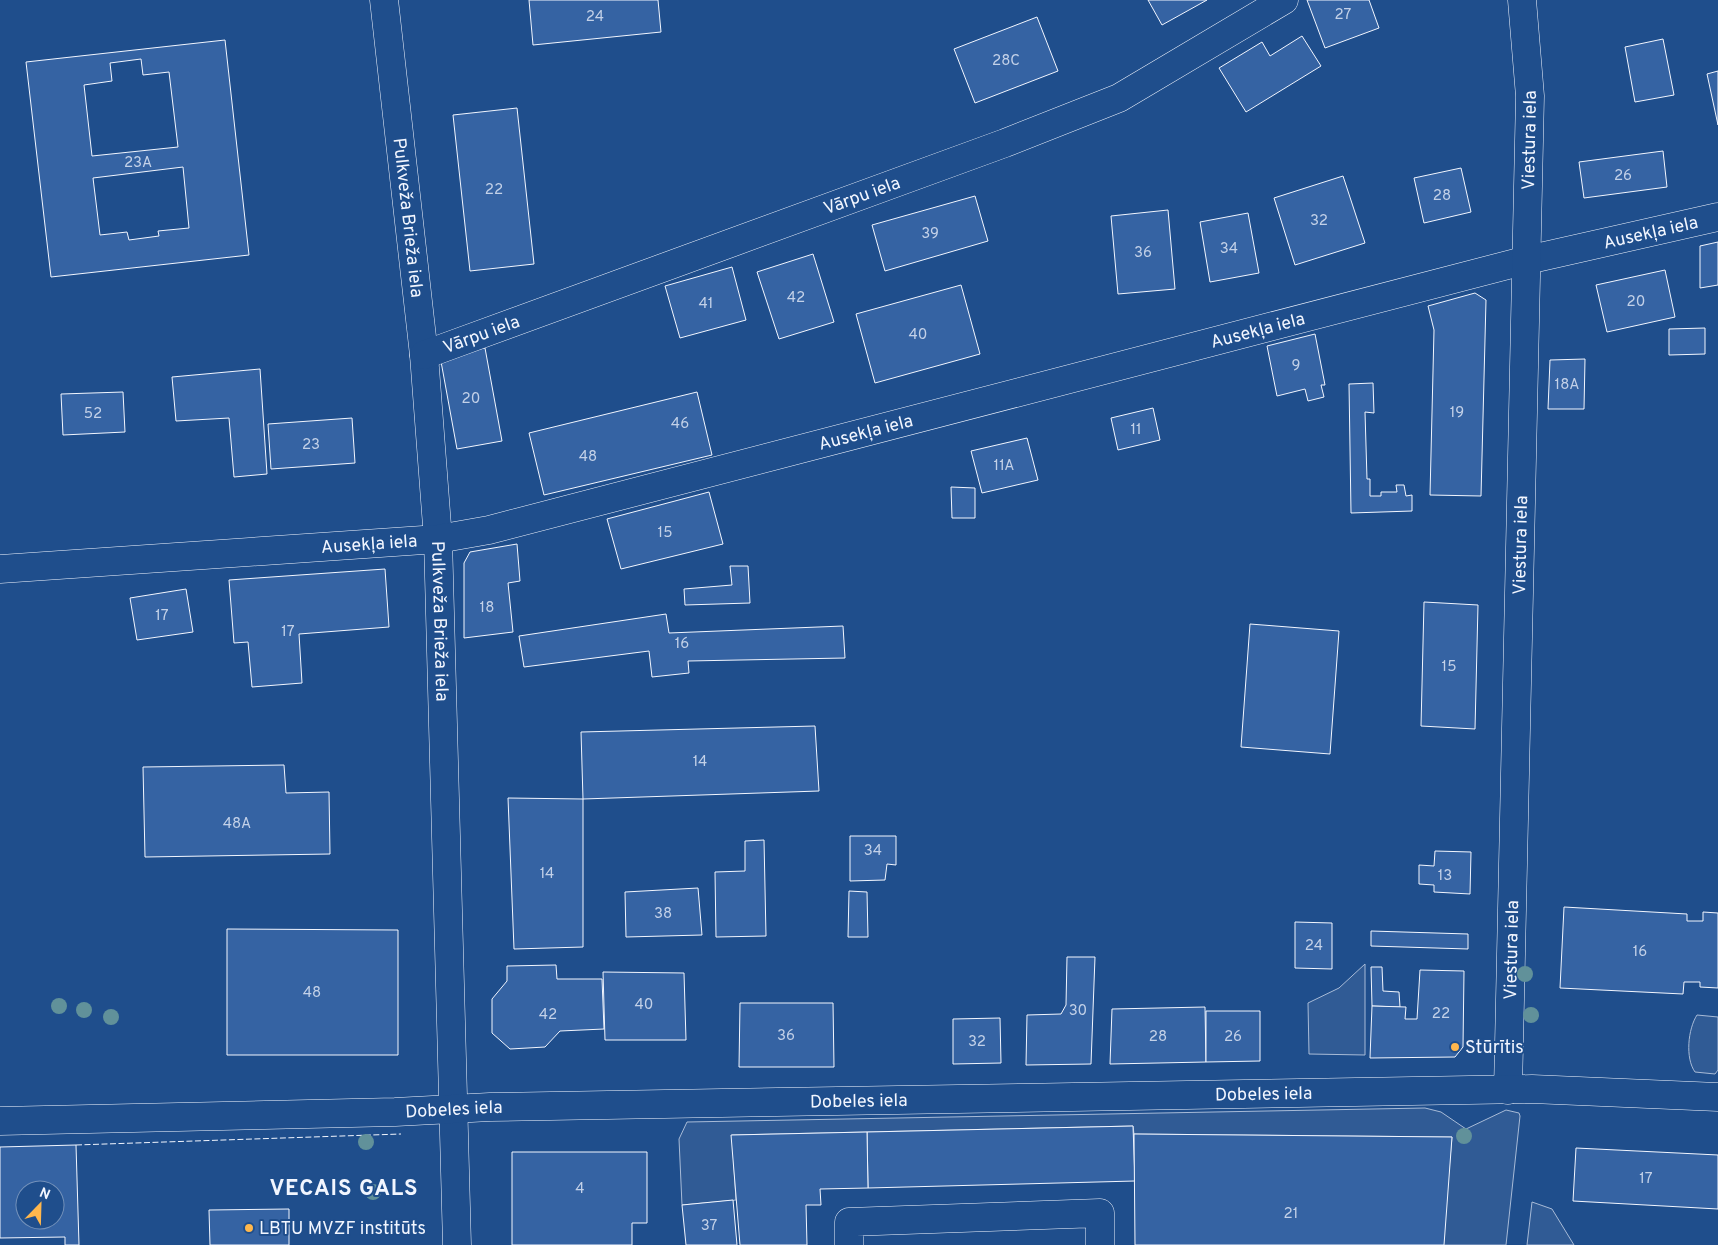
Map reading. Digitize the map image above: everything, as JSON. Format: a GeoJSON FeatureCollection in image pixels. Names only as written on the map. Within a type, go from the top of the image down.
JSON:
{"type":"FeatureCollection","features":[{"type":"Feature","properties":{"kind":"street","name":"Pulkveža Brieža iela"},"geometry":{"type":"LineString","coordinates":[[384,0],[424,355],[438,540],[457,1245]]}},
{"type":"Feature","properties":{"kind":"street","name":"Vārpu iela"},"geometry":{"type":"LineString","coordinates":[[424,355],[1006,143],[1119,98],[1284,0]]}},
{"type":"Feature","properties":{"kind":"street","name":"Viestura iela"},"geometry":{"type":"LineString","coordinates":[[1508,1090],[1530,96],[1522,0]]}},
{"type":"Feature","properties":{"kind":"street","name":"Ausekļa iela"},"geometry":{"type":"LineString","coordinates":[[0,569],[438,540],[489,530],[1527,260],[1718,217]]}},
{"type":"Feature","properties":{"kind":"street","name":"Dobeles iela"},"geometry":{"type":"LineString","coordinates":[[0,1121],[662,1103],[1508,1090],[1718,1096]]}},
{"type":"Feature","properties":{"kind":"street"},"geometry":{"type":"LineString","coordinates":[[849,1245],[849,1222],[1100,1213],[1100,1245]]}},
{"type":"Feature","properties":{"kind":"shaded area"},"geometry":{"type":"Polygon","coordinates":[[[1365,964],[1365,1055],[1309,1054],[1308,1003],[1339,988],[1365,964]]]}},
{"type":"Feature","properties":{"kind":"shaded area"},"geometry":{"type":"Polygon","coordinates":[[[1697,1015],[1718,1017],[1718,1070],[1715,1074],[1695,1072],[1692,1066],[1689,1044],[1691,1028],[1697,1015]]]}},
{"type":"Feature","properties":{"kind":"shaded area"},"geometry":{"type":"Polygon","coordinates":[[[1425,1108],[1441,1112],[1466,1129],[1506,1110],[1519,1113],[1506,1245],[1442,1245],[1452,1137],[1134,1134],[1133,1126],[732,1135],[736,1200],[682,1205],[679,1139],[687,1122],[1425,1108]]]}},
{"type":"Feature","properties":{"kind":"shaded area"},"geometry":{"type":"Polygon","coordinates":[[[1532,1202],[1552,1209],[1574,1245],[1527,1245],[1532,1202]]]}},
{"type":"Feature","properties":{"kind":"building"},"geometry":{"type":"Polygon","coordinates":[[[529,0],[658,0],[661,32],[533,45],[529,0]]]}},
{"type":"Feature","properties":{"kind":"building"},"geometry":{"type":"Polygon","coordinates":[[[1148,0],[1207,0],[1162,25],[1148,0]]]}},
{"type":"Feature","properties":{"kind":"building"},"geometry":{"type":"Polygon","coordinates":[[[1307,0],[1369,0],[1379,28],[1325,48],[1307,0]]]}},
{"type":"Feature","properties":{"kind":"building"},"geometry":{"type":"Polygon","coordinates":[[[1037,17],[1058,71],[975,103],[954,49],[1037,17]]]}},
{"type":"Feature","properties":{"kind":"building"},"geometry":{"type":"Polygon","coordinates":[[[1302,36],[1321,66],[1246,112],[1219,68],[1262,42],[1270,56],[1302,36]]]}},
{"type":"Feature","properties":{"kind":"building"},"geometry":{"type":"Polygon","coordinates":[[[1663,39],[1674,95],[1635,102],[1625,47],[1663,39]]]}},
{"type":"Feature","properties":{"kind":"building"},"geometry":{"type":"Polygon","coordinates":[[[225,40],[249,255],[51,277],[26,62],[225,40]],[[141,59],[110,63],[112,81],[84,85],[92,156],[178,147],[169,72],[143,75],[141,59]],[[183,167],[93,178],[100,235],[127,232],[129,240],[159,236],[158,231],[189,228],[183,167]]]}},
{"type":"Feature","properties":{"kind":"building"},"geometry":{"type":"Polygon","coordinates":[[[1718,71],[1718,125],[1707,74],[1718,71]]]}},
{"type":"Feature","properties":{"kind":"building"},"geometry":{"type":"Polygon","coordinates":[[[517,108],[534,264],[470,271],[453,115],[517,108]]]}},
{"type":"Feature","properties":{"kind":"building"},"geometry":{"type":"Polygon","coordinates":[[[1663,151],[1667,187],[1584,198],[1579,162],[1663,151]]]}},
{"type":"Feature","properties":{"kind":"building"},"geometry":{"type":"Polygon","coordinates":[[[1461,168],[1471,212],[1424,223],[1414,178],[1461,168]]]}},
{"type":"Feature","properties":{"kind":"building"},"geometry":{"type":"Polygon","coordinates":[[[1343,176],[1365,243],[1295,265],[1274,198],[1343,176]]]}},
{"type":"Feature","properties":{"kind":"building"},"geometry":{"type":"Polygon","coordinates":[[[975,196],[988,241],[885,271],[872,225],[975,196]]]}},
{"type":"Feature","properties":{"kind":"building"},"geometry":{"type":"Polygon","coordinates":[[[1168,210],[1175,289],[1118,294],[1111,216],[1168,210]]]}},
{"type":"Feature","properties":{"kind":"building"},"geometry":{"type":"Polygon","coordinates":[[[1248,213],[1259,273],[1210,282],[1200,222],[1248,213]]]}},
{"type":"Feature","properties":{"kind":"building"},"geometry":{"type":"Polygon","coordinates":[[[1718,242],[1718,285],[1700,288],[1700,246],[1718,242]]]}},
{"type":"Feature","properties":{"kind":"building"},"geometry":{"type":"Polygon","coordinates":[[[813,254],[834,322],[779,339],[757,272],[813,254]]]}},
{"type":"Feature","properties":{"kind":"building"},"geometry":{"type":"Polygon","coordinates":[[[732,267],[746,320],[680,338],[665,286],[732,267]]]}},
{"type":"Feature","properties":{"kind":"building"},"geometry":{"type":"Polygon","coordinates":[[[1665,270],[1675,317],[1607,332],[1596,285],[1665,270]]]}},
{"type":"Feature","properties":{"kind":"building"},"geometry":{"type":"Polygon","coordinates":[[[961,285],[980,354],[875,383],[856,314],[961,285]]]}},
{"type":"Feature","properties":{"kind":"building"},"geometry":{"type":"Polygon","coordinates":[[[1475,293],[1486,300],[1481,496],[1430,495],[1434,330],[1428,306],[1475,293]]]}},
{"type":"Feature","properties":{"kind":"building"},"geometry":{"type":"Polygon","coordinates":[[[1705,328],[1705,354],[1669,355],[1669,329],[1705,328]]]}},
{"type":"Feature","properties":{"kind":"building"},"geometry":{"type":"Polygon","coordinates":[[[1315,334],[1325,385],[1321,385],[1324,397],[1308,401],[1305,389],[1277,396],[1267,346],[1315,334]]]}},
{"type":"Feature","properties":{"kind":"building"},"geometry":{"type":"Polygon","coordinates":[[[485,348],[502,441],[457,449],[440,356],[485,348]]]}},
{"type":"Feature","properties":{"kind":"building"},"geometry":{"type":"Polygon","coordinates":[[[1585,359],[1584,409],[1548,409],[1550,360],[1585,359]]]}},
{"type":"Feature","properties":{"kind":"building"},"geometry":{"type":"Polygon","coordinates":[[[260,369],[267,474],[234,477],[229,418],[176,421],[172,377],[260,369]]]}},
{"type":"Feature","properties":{"kind":"building"},"geometry":{"type":"Polygon","coordinates":[[[1373,383],[1374,413],[1365,412],[1367,479],[1370,479],[1370,496],[1381,496],[1381,492],[1397,492],[1396,485],[1404,485],[1406,496],[1412,495],[1412,511],[1351,513],[1349,384],[1373,383]]]}},
{"type":"Feature","properties":{"kind":"building"},"geometry":{"type":"Polygon","coordinates":[[[123,392],[125,432],[63,435],[61,394],[123,392]]]}},
{"type":"Feature","properties":{"kind":"building"},"geometry":{"type":"Polygon","coordinates":[[[697,392],[712,455],[544,495],[529,433],[697,392]]]}},
{"type":"Feature","properties":{"kind":"building"},"geometry":{"type":"Polygon","coordinates":[[[1153,408],[1160,440],[1118,450],[1111,418],[1153,408]]]}},
{"type":"Feature","properties":{"kind":"building"},"geometry":{"type":"Polygon","coordinates":[[[352,418],[355,463],[271,469],[268,424],[352,418]]]}},
{"type":"Feature","properties":{"kind":"building"},"geometry":{"type":"Polygon","coordinates":[[[1027,438],[1038,480],[982,493],[971,451],[1027,438]]]}},
{"type":"Feature","properties":{"kind":"building"},"geometry":{"type":"Polygon","coordinates":[[[951,487],[975,488],[975,518],[952,518],[951,487]]]}},
{"type":"Feature","properties":{"kind":"building"},"geometry":{"type":"Polygon","coordinates":[[[709,492],[723,544],[621,569],[607,519],[709,492]]]}},
{"type":"Feature","properties":{"kind":"building"},"geometry":{"type":"Polygon","coordinates":[[[517,544],[520,581],[508,583],[513,632],[464,638],[464,563],[470,552],[517,544]]]}},
{"type":"Feature","properties":{"kind":"building"},"geometry":{"type":"Polygon","coordinates":[[[730,566],[748,566],[750,603],[685,605],[684,589],[732,585],[730,566]]]}},
{"type":"Feature","properties":{"kind":"building"},"geometry":{"type":"Polygon","coordinates":[[[385,569],[389,627],[299,634],[302,683],[252,687],[248,642],[234,643],[229,580],[385,569]]]}},
{"type":"Feature","properties":{"kind":"building"},"geometry":{"type":"Polygon","coordinates":[[[186,589],[193,632],[137,640],[130,598],[186,589]]]}},
{"type":"Feature","properties":{"kind":"building"},"geometry":{"type":"Polygon","coordinates":[[[1424,602],[1478,605],[1475,729],[1421,726],[1424,602]]]}},
{"type":"Feature","properties":{"kind":"building"},"geometry":{"type":"Polygon","coordinates":[[[666,614],[669,633],[843,626],[845,658],[688,661],[689,673],[652,677],[649,651],[524,667],[519,636],[666,614]]]}},
{"type":"Feature","properties":{"kind":"building"},"geometry":{"type":"Polygon","coordinates":[[[1250,624],[1339,631],[1330,754],[1241,747],[1250,624]]]}},
{"type":"Feature","properties":{"kind":"building"},"geometry":{"type":"Polygon","coordinates":[[[815,726],[819,791],[583,799],[581,732],[815,726]]]}},
{"type":"Feature","properties":{"kind":"building"},"geometry":{"type":"Polygon","coordinates":[[[284,765],[286,793],[329,792],[330,854],[145,857],[143,767],[284,765]]]}},
{"type":"Feature","properties":{"kind":"building"},"geometry":{"type":"Polygon","coordinates":[[[508,798],[583,799],[583,947],[514,949],[508,798]]]}},
{"type":"Feature","properties":{"kind":"building"},"geometry":{"type":"Polygon","coordinates":[[[850,836],[896,836],[896,865],[887,864],[885,880],[850,881],[850,836]]]}},
{"type":"Feature","properties":{"kind":"building"},"geometry":{"type":"Polygon","coordinates":[[[764,840],[766,936],[716,937],[715,872],[745,871],[745,841],[764,840]]]}},
{"type":"Feature","properties":{"kind":"building"},"geometry":{"type":"Polygon","coordinates":[[[1435,851],[1471,852],[1470,894],[1434,892],[1434,885],[1419,884],[1419,865],[1434,866],[1435,851]]]}},
{"type":"Feature","properties":{"kind":"building"},"geometry":{"type":"Polygon","coordinates":[[[698,888],[702,935],[626,937],[625,892],[698,888]]]}},
{"type":"Feature","properties":{"kind":"building"},"geometry":{"type":"Polygon","coordinates":[[[849,891],[867,892],[868,937],[848,937],[849,891]]]}},
{"type":"Feature","properties":{"kind":"building"},"geometry":{"type":"Polygon","coordinates":[[[1564,907],[1687,914],[1687,921],[1703,921],[1703,912],[1718,913],[1718,988],[1700,987],[1700,982],[1684,982],[1683,994],[1560,988],[1564,907]]]}},
{"type":"Feature","properties":{"kind":"building"},"geometry":{"type":"Polygon","coordinates":[[[1295,922],[1332,923],[1332,969],[1295,968],[1295,922]]]}},
{"type":"Feature","properties":{"kind":"building"},"geometry":{"type":"Polygon","coordinates":[[[227,929],[398,930],[398,1055],[227,1055],[227,929]]]}},
{"type":"Feature","properties":{"kind":"building"},"geometry":{"type":"Polygon","coordinates":[[[1371,931],[1468,934],[1468,949],[1371,946],[1371,931]]]}},
{"type":"Feature","properties":{"kind":"building"},"geometry":{"type":"Polygon","coordinates":[[[1067,957],[1095,957],[1091,1064],[1026,1065],[1027,1015],[1061,1014],[1066,1005],[1067,957]]]}},
{"type":"Feature","properties":{"kind":"building"},"geometry":{"type":"Polygon","coordinates":[[[556,965],[557,979],[602,979],[604,1029],[560,1031],[545,1047],[510,1049],[492,1033],[492,999],[507,981],[507,966],[556,965]]]}},
{"type":"Feature","properties":{"kind":"building"},"geometry":{"type":"Polygon","coordinates":[[[1371,967],[1382,967],[1383,991],[1399,992],[1400,1007],[1372,1006],[1371,967]]]}},
{"type":"Feature","properties":{"kind":"building"},"geometry":{"type":"Polygon","coordinates":[[[1420,970],[1464,971],[1463,1047],[1455,1057],[1370,1058],[1372,1006],[1406,1007],[1405,1019],[1417,1019],[1420,970]]]}},
{"type":"Feature","properties":{"kind":"building"},"geometry":{"type":"Polygon","coordinates":[[[603,972],[684,973],[686,1040],[605,1040],[603,972]]]}},
{"type":"Feature","properties":{"kind":"building"},"geometry":{"type":"Polygon","coordinates":[[[740,1003],[833,1003],[834,1067],[739,1067],[740,1003]]]}},
{"type":"Feature","properties":{"kind":"building"},"geometry":{"type":"Polygon","coordinates":[[[1205,1007],[1206,1062],[1110,1064],[1112,1009],[1205,1007]]]}},
{"type":"Feature","properties":{"kind":"building"},"geometry":{"type":"Polygon","coordinates":[[[1206,1011],[1260,1011],[1260,1061],[1206,1062],[1206,1011]]]}},
{"type":"Feature","properties":{"kind":"building"},"geometry":{"type":"Polygon","coordinates":[[[1000,1018],[1001,1063],[953,1064],[953,1019],[1000,1018]]]}},
{"type":"Feature","properties":{"kind":"building"},"geometry":{"type":"Polygon","coordinates":[[[1133,1126],[1135,1181],[868,1188],[867,1132],[1133,1126]]]}},
{"type":"Feature","properties":{"kind":"building"},"geometry":{"type":"Polygon","coordinates":[[[867,1132],[868,1188],[820,1189],[821,1205],[806,1205],[807,1245],[740,1245],[731,1135],[867,1132]]]}},
{"type":"Feature","properties":{"kind":"building"},"geometry":{"type":"Polygon","coordinates":[[[1134,1134],[1452,1137],[1444,1245],[1135,1245],[1134,1134]]]}},
{"type":"Feature","properties":{"kind":"building"},"geometry":{"type":"Polygon","coordinates":[[[76,1145],[79,1245],[65,1245],[65,1237],[0,1238],[0,1147],[76,1145]]]}},
{"type":"Feature","properties":{"kind":"building"},"geometry":{"type":"Polygon","coordinates":[[[1576,1148],[1718,1155],[1718,1209],[1573,1201],[1576,1148]]]}},
{"type":"Feature","properties":{"kind":"building"},"geometry":{"type":"Polygon","coordinates":[[[512,1152],[647,1152],[647,1223],[632,1223],[632,1245],[512,1245],[512,1152]]]}},
{"type":"Feature","properties":{"kind":"building"},"geometry":{"type":"Polygon","coordinates":[[[733,1200],[737,1245],[686,1245],[682,1205],[733,1200]]]}},
{"type":"Feature","properties":{"kind":"building","name":"LBTU MVZF institūts"},"geometry":{"type":"Polygon","coordinates":[[[289,1209],[289,1245],[210,1245],[209,1210],[289,1209]]]}},
{"type":"Feature","properties":{"kind":"fence"},"geometry":{"type":"LineString","coordinates":[[76,1145],[401,1134]]}},
{"type":"Feature","properties":{"kind":"place","name":"Stūrītis"},"geometry":{"type":"Point","coordinates":[1455,1047]}},
{"type":"Feature","properties":{"kind":"place","name":"LBTU MVZF institūts"},"geometry":{"type":"Point","coordinates":[249,1228]}},
{"type":"Feature","properties":{"kind":"district","name":"VECAIS GALS"},"geometry":{"type":"Point","coordinates":[344,1187]}}]}
